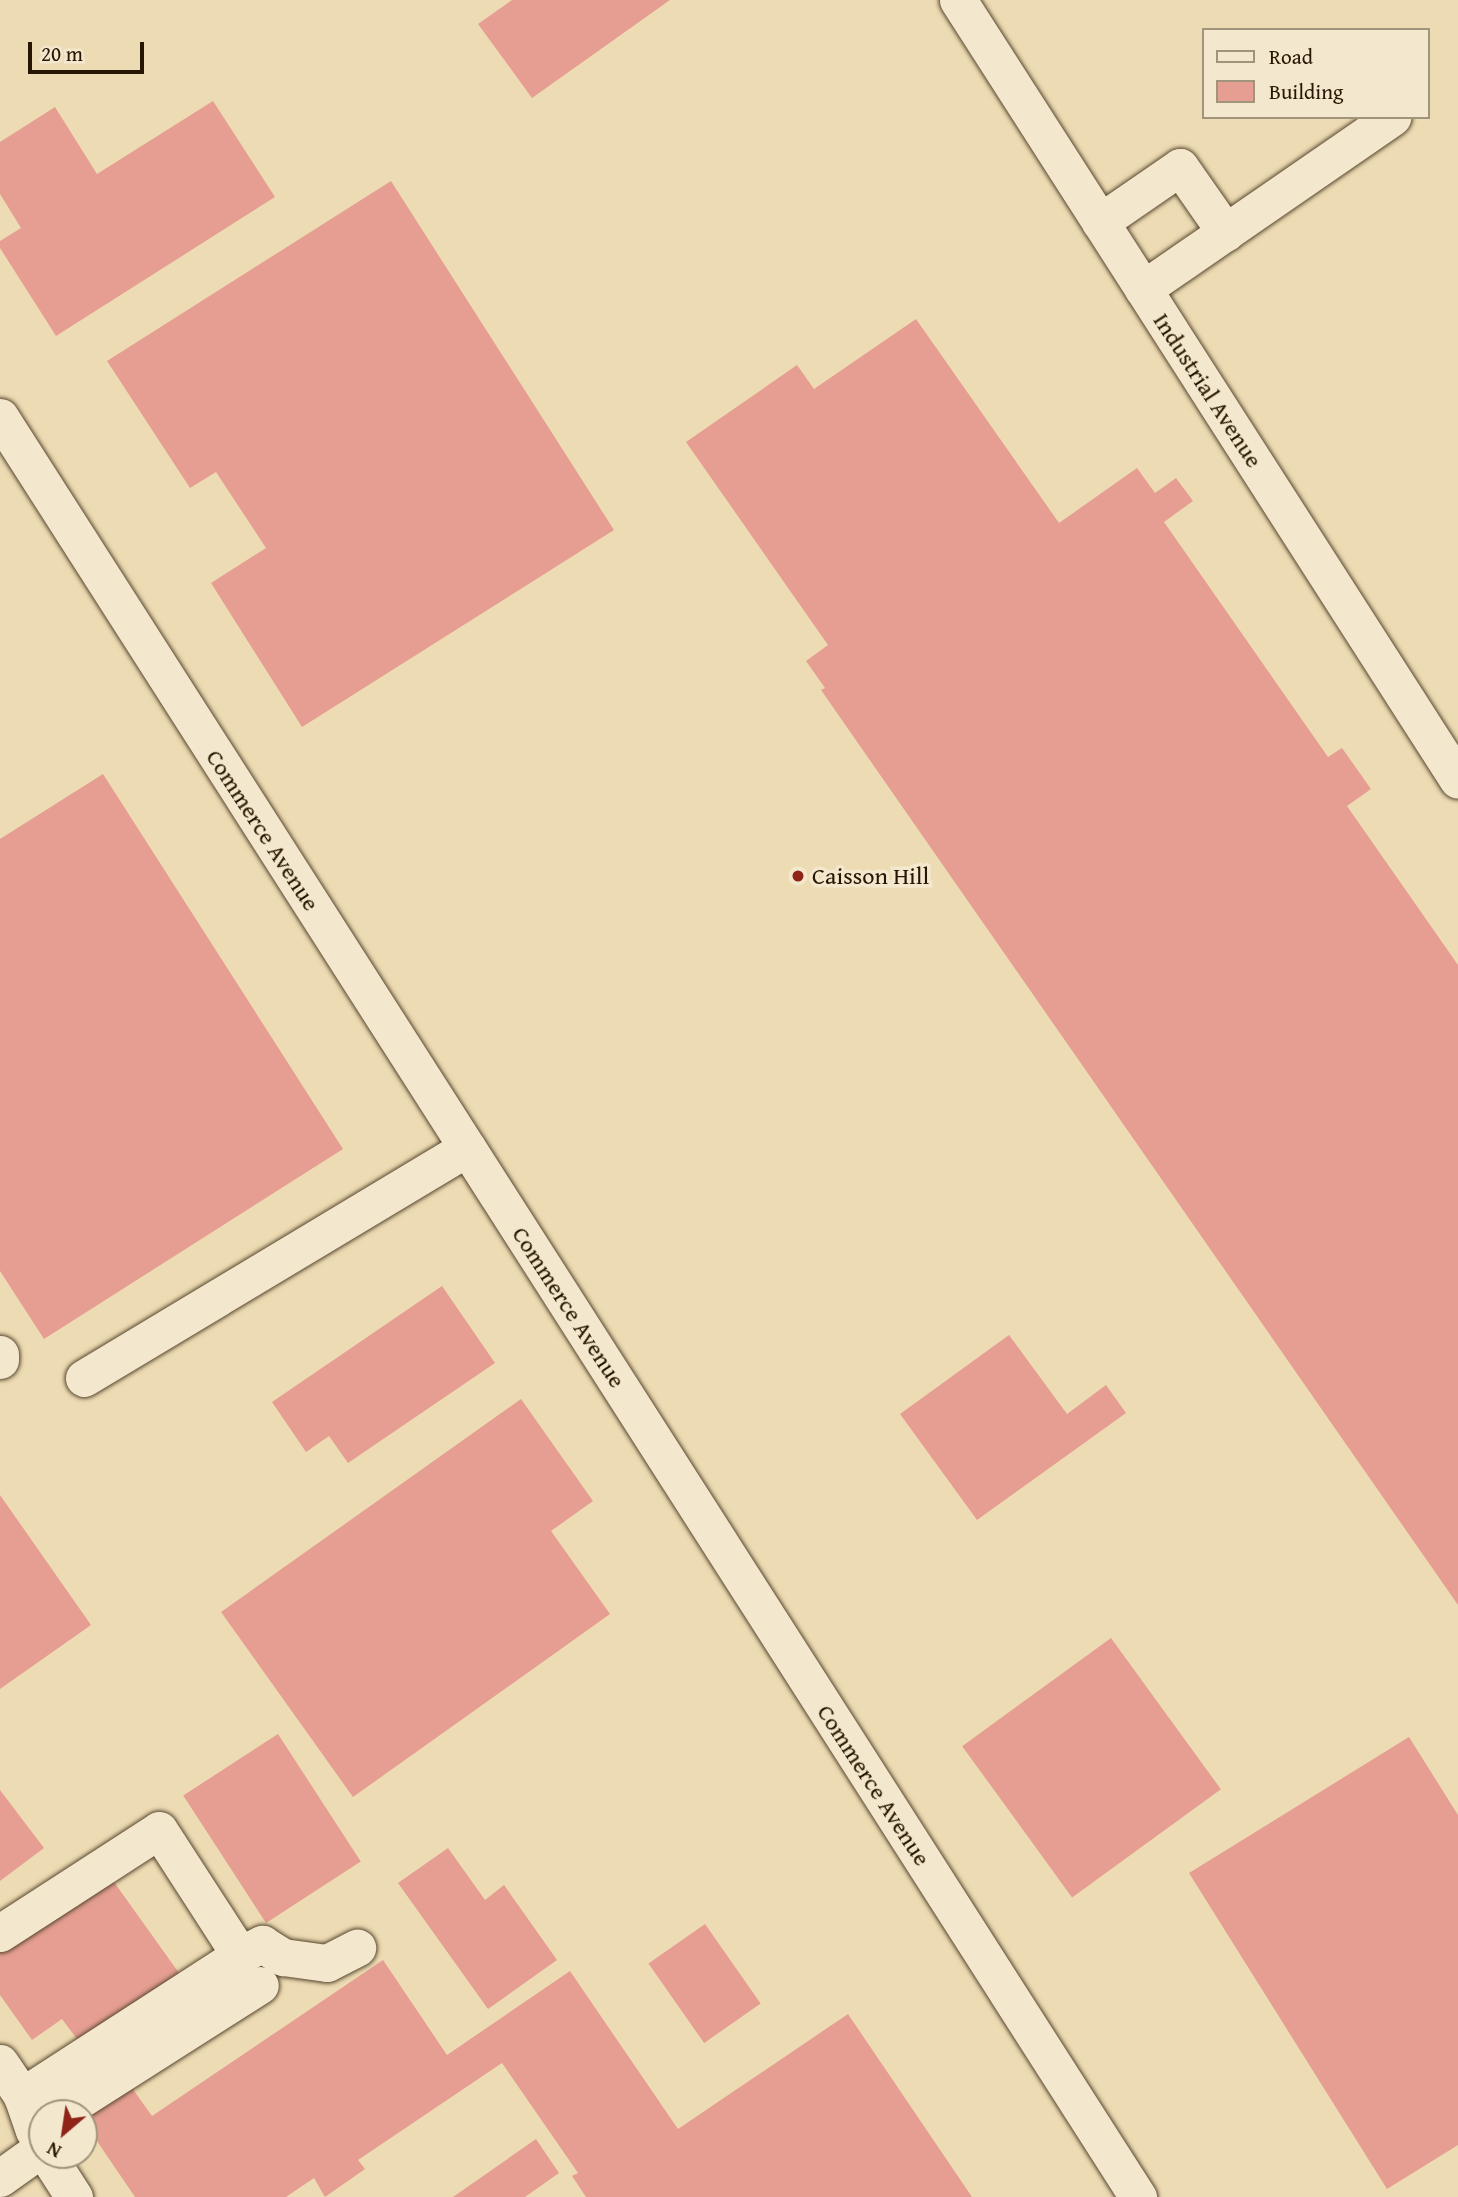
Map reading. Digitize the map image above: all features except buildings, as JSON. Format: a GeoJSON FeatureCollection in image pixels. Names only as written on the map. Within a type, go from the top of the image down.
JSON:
{"type":"FeatureCollection","features":[{"type":"Feature","properties":{"kind":"street","name":"Industrial Avenue"},"geometry":{"type":"LineString","coordinates":[[958,0],[1458,780]]}},
{"type":"Feature","properties":{"kind":"street"},"geometry":{"type":"LineString","coordinates":[[1143,289],[1389,119]]}},
{"type":"Feature","properties":{"kind":"street"},"geometry":{"type":"LineString","coordinates":[[1100,222],[1180,167],[1226,233]]}},
{"type":"Feature","properties":{"kind":"street","name":"Commerce Avenue"},"geometry":{"type":"LineString","coordinates":[[0,417],[1138,2197]]}},
{"type":"Feature","properties":{"kind":"street"},"geometry":{"type":"LineString","coordinates":[[84,1378],[467,1148]]}},
{"type":"Feature","properties":{"kind":"street"},"geometry":{"type":"LineString","coordinates":[[0,1354],[0,1360]]}},
{"type":"Feature","properties":{"kind":"street"},"geometry":{"type":"LineString","coordinates":[[0,1933],[159,1830],[240,1955]]}},
{"type":"Feature","properties":{"kind":"street"},"geometry":{"type":"LineString","coordinates":[[50,2099],[240,1955],[262,1944],[284,1957],[327,1963],[357,1948]]}},
{"type":"Feature","properties":{"kind":"street"},"geometry":{"type":"LineString","coordinates":[[57,2099],[260,1985]]}},
{"type":"Feature","properties":{"kind":"street"},"geometry":{"type":"LineString","coordinates":[[0,2178],[28,2118]]}},
{"type":"Feature","properties":{"kind":"street"},"geometry":{"type":"LineString","coordinates":[[59,2169],[74,2197]]}},
{"type":"Feature","properties":{"kind":"place","name":"Caisson Hill"},"geometry":{"type":"Point","coordinates":[798,876]}}]}
